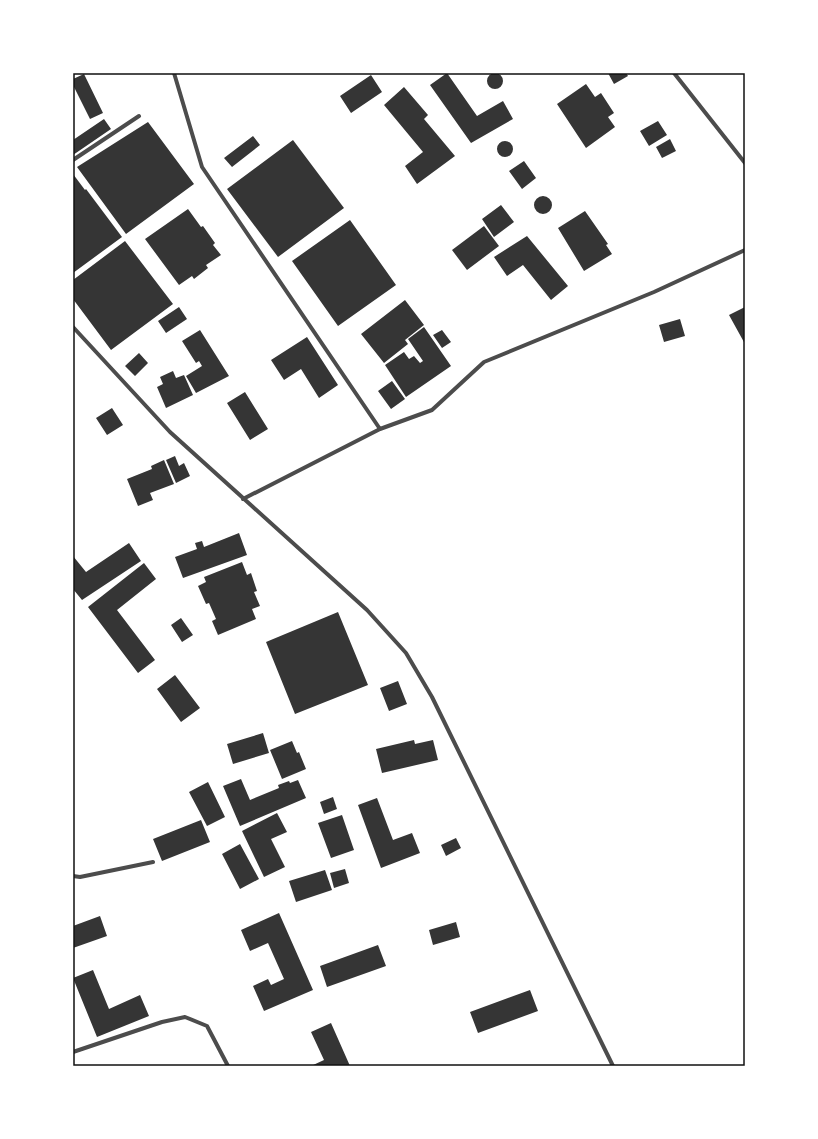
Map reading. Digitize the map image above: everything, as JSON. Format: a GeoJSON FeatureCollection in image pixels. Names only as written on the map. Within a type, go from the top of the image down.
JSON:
{"type":"FeatureCollection","features":[{"type":"Feature","properties":{"kind":"street"},"geometry":{"type":"LineString","coordinates":[[174,73],[202,167],[380,429]]}},
{"type":"Feature","properties":{"kind":"street"},"geometry":{"type":"LineString","coordinates":[[674,73],[745,163]]}},
{"type":"Feature","properties":{"kind":"street"},"geometry":{"type":"LineString","coordinates":[[73,160],[139,116]]}},
{"type":"Feature","properties":{"kind":"street"},"geometry":{"type":"LineString","coordinates":[[243,499],[380,429],[432,410],[484,362],[654,292],[745,250]]}},
{"type":"Feature","properties":{"kind":"street"},"geometry":{"type":"LineString","coordinates":[[73,327],[170,432],[367,610],[406,653],[432,697],[613,1066]]}},
{"type":"Feature","properties":{"kind":"street"},"geometry":{"type":"LineString","coordinates":[[73,876],[80,877],[153,862]]}},
{"type":"Feature","properties":{"kind":"street"},"geometry":{"type":"LineString","coordinates":[[73,1052],[162,1022],[185,1017],[207,1026],[228,1066]]}},
{"type":"Feature","properties":{"kind":"building"},"geometry":{"type":"Polygon","coordinates":[[[447,73],[477,116],[503,101],[513,119],[471,143],[430,85],[447,73]]]}},
{"type":"Feature","properties":{"kind":"building"},"geometry":{"type":"Polygon","coordinates":[[[492,73],[498,73],[503,78],[501,87],[498,89],[492,89],[487,84],[487,78],[492,73]]]}},
{"type":"Feature","properties":{"kind":"building"},"geometry":{"type":"Polygon","coordinates":[[[608,73],[626,73],[628,76],[614,84],[608,73]]]}},
{"type":"Feature","properties":{"kind":"building"},"geometry":{"type":"Polygon","coordinates":[[[84,74],[103,113],[90,119],[73,85],[73,79],[84,74]]]}},
{"type":"Feature","properties":{"kind":"building"},"geometry":{"type":"Polygon","coordinates":[[[371,75],[382,92],[351,113],[340,96],[371,75]]]}},
{"type":"Feature","properties":{"kind":"building"},"geometry":{"type":"Polygon","coordinates":[[[586,84],[595,97],[601,93],[614,113],[608,117],[615,127],[586,148],[557,104],[586,84]]]}},
{"type":"Feature","properties":{"kind":"building"},"geometry":{"type":"Polygon","coordinates":[[[404,87],[428,115],[424,119],[455,156],[417,184],[405,166],[423,152],[384,105],[404,87]]]}},
{"type":"Feature","properties":{"kind":"building"},"geometry":{"type":"Polygon","coordinates":[[[104,119],[111,129],[73,155],[73,140],[104,119]]]}},
{"type":"Feature","properties":{"kind":"building"},"geometry":{"type":"Polygon","coordinates":[[[658,121],[667,135],[649,146],[640,131],[658,121]]]}},
{"type":"Feature","properties":{"kind":"building"},"geometry":{"type":"Polygon","coordinates":[[[148,122],[194,184],[126,234],[77,167],[148,122]]]}},
{"type":"Feature","properties":{"kind":"building"},"geometry":{"type":"Polygon","coordinates":[[[253,136],[260,145],[232,167],[224,158],[253,136]]]}},
{"type":"Feature","properties":{"kind":"building"},"geometry":{"type":"Polygon","coordinates":[[[670,139],[676,151],[662,158],[656,147],[670,139]]]}},
{"type":"Feature","properties":{"kind":"building"},"geometry":{"type":"Polygon","coordinates":[[[293,140],[344,208],[278,257],[227,189],[293,140]]]}},
{"type":"Feature","properties":{"kind":"building"},"geometry":{"type":"Polygon","coordinates":[[[502,141],[508,141],[513,146],[511,155],[508,157],[502,157],[497,152],[497,146],[502,141]]]}},
{"type":"Feature","properties":{"kind":"building"},"geometry":{"type":"Polygon","coordinates":[[[524,161],[536,178],[522,189],[509,171],[524,161]]]}},
{"type":"Feature","properties":{"kind":"building"},"geometry":{"type":"Polygon","coordinates":[[[73,174],[122,237],[73,273],[73,174]]]}},
{"type":"Feature","properties":{"kind":"building"},"geometry":{"type":"Polygon","coordinates":[[[543,196],[549,199],[552,205],[549,211],[543,214],[537,211],[534,205],[537,199],[543,196]]]}},
{"type":"Feature","properties":{"kind":"building"},"geometry":{"type":"Polygon","coordinates":[[[501,205],[514,222],[494,237],[482,219],[501,205]]]}},
{"type":"Feature","properties":{"kind":"building"},"geometry":{"type":"Polygon","coordinates":[[[188,209],[201,227],[203,226],[215,243],[213,245],[221,255],[206,265],[208,268],[194,279],[192,276],[179,285],[145,239],[188,209]]]}},
{"type":"Feature","properties":{"kind":"building"},"geometry":{"type":"Polygon","coordinates":[[[585,211],[608,244],[606,245],[612,254],[584,271],[558,228],[585,211]]]}},
{"type":"Feature","properties":{"kind":"building"},"geometry":{"type":"Polygon","coordinates":[[[350,220],[396,285],[338,326],[292,261],[350,220]]]}},
{"type":"Feature","properties":{"kind":"building"},"geometry":{"type":"Polygon","coordinates":[[[484,226],[499,246],[467,270],[452,250],[484,226]]]}},
{"type":"Feature","properties":{"kind":"building"},"geometry":{"type":"Polygon","coordinates":[[[527,236],[568,286],[551,300],[523,265],[507,276],[494,257],[527,236]]]}},
{"type":"Feature","properties":{"kind":"building"},"geometry":{"type":"Polygon","coordinates":[[[125,241],[173,304],[111,350],[73,299],[73,280],[125,241]]]}},
{"type":"Feature","properties":{"kind":"building"},"geometry":{"type":"Polygon","coordinates":[[[405,300],[424,325],[405,340],[408,344],[384,363],[361,334],[405,300]]]}},
{"type":"Feature","properties":{"kind":"building"},"geometry":{"type":"Polygon","coordinates":[[[179,307],[187,319],[166,333],[158,321],[179,307]]]}},
{"type":"Feature","properties":{"kind":"building"},"geometry":{"type":"Polygon","coordinates":[[[745,307],[745,344],[729,315],[745,307]]]}},
{"type":"Feature","properties":{"kind":"building"},"geometry":{"type":"Polygon","coordinates":[[[680,319],[685,336],[664,342],[659,325],[680,319]]]}},
{"type":"Feature","properties":{"kind":"building"},"geometry":{"type":"Polygon","coordinates":[[[424,327],[451,366],[406,397],[385,365],[404,352],[409,359],[414,356],[420,363],[423,361],[408,339],[424,327]]]}},
{"type":"Feature","properties":{"kind":"building"},"geometry":{"type":"Polygon","coordinates":[[[200,330],[229,376],[196,393],[186,376],[202,366],[199,361],[196,363],[182,341],[200,330]]]}},
{"type":"Feature","properties":{"kind":"building"},"geometry":{"type":"Polygon","coordinates":[[[442,330],[451,342],[442,348],[433,335],[442,330]]]}},
{"type":"Feature","properties":{"kind":"building"},"geometry":{"type":"Polygon","coordinates":[[[307,337],[338,385],[319,398],[301,369],[284,380],[271,360],[307,337]]]}},
{"type":"Feature","properties":{"kind":"building"},"geometry":{"type":"Polygon","coordinates":[[[139,353],[148,363],[135,376],[125,366],[139,353]]]}},
{"type":"Feature","properties":{"kind":"building"},"geometry":{"type":"Polygon","coordinates":[[[173,371],[176,378],[184,375],[193,395],[166,408],[157,387],[163,384],[160,377],[173,371]]]}},
{"type":"Feature","properties":{"kind":"building"},"geometry":{"type":"Polygon","coordinates":[[[392,381],[405,399],[391,409],[378,391],[392,381]]]}},
{"type":"Feature","properties":{"kind":"building"},"geometry":{"type":"Polygon","coordinates":[[[245,392],[268,429],[250,440],[227,403],[245,392]]]}},
{"type":"Feature","properties":{"kind":"building"},"geometry":{"type":"Polygon","coordinates":[[[112,408],[123,425],[107,435],[96,418],[112,408]]]}},
{"type":"Feature","properties":{"kind":"building"},"geometry":{"type":"Polygon","coordinates":[[[175,456],[179,466],[184,463],[190,476],[176,483],[166,460],[175,456]]]}},
{"type":"Feature","properties":{"kind":"building"},"geometry":{"type":"Polygon","coordinates":[[[164,460],[174,484],[150,493],[153,500],[138,506],[127,479],[152,469],[151,466],[164,460]]]}},
{"type":"Feature","properties":{"kind":"building"},"geometry":{"type":"Polygon","coordinates":[[[239,533],[247,555],[183,578],[175,557],[197,549],[195,543],[202,541],[204,547],[239,533]]]}},
{"type":"Feature","properties":{"kind":"building"},"geometry":{"type":"Polygon","coordinates":[[[129,543],[141,561],[82,600],[73,589],[73,556],[86,572],[129,543]]]}},
{"type":"Feature","properties":{"kind":"building"},"geometry":{"type":"Polygon","coordinates":[[[242,562],[247,575],[251,573],[257,591],[254,592],[260,606],[252,609],[256,619],[218,635],[212,621],[216,619],[209,603],[206,604],[198,586],[206,582],[204,577],[242,562]]]}},
{"type":"Feature","properties":{"kind":"building"},"geometry":{"type":"Polygon","coordinates":[[[144,563],[156,579],[117,610],[155,660],[138,673],[88,607],[144,563]]]}},
{"type":"Feature","properties":{"kind":"building"},"geometry":{"type":"Polygon","coordinates":[[[338,612],[368,685],[295,714],[266,642],[338,612]]]}},
{"type":"Feature","properties":{"kind":"building"},"geometry":{"type":"Polygon","coordinates":[[[181,618],[193,635],[182,642],[171,625],[181,618]]]}},
{"type":"Feature","properties":{"kind":"building"},"geometry":{"type":"Polygon","coordinates":[[[175,675],[200,708],[181,722],[157,689],[175,675]]]}},
{"type":"Feature","properties":{"kind":"building"},"geometry":{"type":"Polygon","coordinates":[[[398,681],[407,704],[389,711],[380,688],[398,681]]]}},
{"type":"Feature","properties":{"kind":"building"},"geometry":{"type":"Polygon","coordinates":[[[263,733],[269,753],[233,764],[227,744],[263,733]]]}},
{"type":"Feature","properties":{"kind":"building"},"geometry":{"type":"Polygon","coordinates":[[[414,740],[415,744],[433,740],[438,760],[382,773],[376,749],[414,740]]]}},
{"type":"Feature","properties":{"kind":"building"},"geometry":{"type":"Polygon","coordinates":[[[292,741],[297,753],[299,752],[306,769],[282,779],[270,750],[292,741]]]}},
{"type":"Feature","properties":{"kind":"building"},"geometry":{"type":"Polygon","coordinates":[[[241,779],[250,800],[279,788],[278,785],[289,781],[290,783],[298,780],[306,798],[240,826],[223,786],[241,779]]]}},
{"type":"Feature","properties":{"kind":"building"},"geometry":{"type":"Polygon","coordinates":[[[208,782],[225,817],[207,826],[189,792],[208,782]]]}},
{"type":"Feature","properties":{"kind":"building"},"geometry":{"type":"Polygon","coordinates":[[[333,797],[337,809],[324,814],[320,802],[333,797]]]}},
{"type":"Feature","properties":{"kind":"building"},"geometry":{"type":"Polygon","coordinates":[[[377,798],[393,840],[412,833],[420,853],[381,868],[358,805],[377,798]]]}},
{"type":"Feature","properties":{"kind":"building"},"geometry":{"type":"Polygon","coordinates":[[[277,813],[287,832],[271,839],[285,867],[264,877],[242,831],[277,813]]]}},
{"type":"Feature","properties":{"kind":"building"},"geometry":{"type":"Polygon","coordinates":[[[342,815],[354,850],[331,858],[318,823],[342,815]]]}},
{"type":"Feature","properties":{"kind":"building"},"geometry":{"type":"Polygon","coordinates":[[[201,820],[210,842],[162,861],[153,839],[201,820]]]}},
{"type":"Feature","properties":{"kind":"building"},"geometry":{"type":"Polygon","coordinates":[[[456,838],[461,848],[446,856],[441,845],[456,838]]]}},
{"type":"Feature","properties":{"kind":"building"},"geometry":{"type":"Polygon","coordinates":[[[240,844],[259,879],[240,889],[222,854],[240,844]]]}},
{"type":"Feature","properties":{"kind":"building"},"geometry":{"type":"Polygon","coordinates":[[[345,869],[349,883],[334,888],[330,873],[345,869]]]}},
{"type":"Feature","properties":{"kind":"building"},"geometry":{"type":"Polygon","coordinates":[[[325,870],[332,890],[296,902],[289,881],[325,870]]]}},
{"type":"Feature","properties":{"kind":"building"},"geometry":{"type":"Polygon","coordinates":[[[279,913],[313,990],[264,1011],[253,986],[268,979],[271,985],[284,979],[268,943],[250,951],[241,930],[279,913]]]}},
{"type":"Feature","properties":{"kind":"building"},"geometry":{"type":"Polygon","coordinates":[[[100,916],[107,936],[73,948],[73,926],[100,916]]]}},
{"type":"Feature","properties":{"kind":"building"},"geometry":{"type":"Polygon","coordinates":[[[456,922],[460,937],[433,945],[429,930],[456,922]]]}},
{"type":"Feature","properties":{"kind":"building"},"geometry":{"type":"Polygon","coordinates":[[[378,945],[386,966],[327,987],[320,966],[378,945]]]}},
{"type":"Feature","properties":{"kind":"building"},"geometry":{"type":"Polygon","coordinates":[[[93,970],[109,1009],[140,995],[149,1016],[97,1037],[73,978],[93,970]]]}},
{"type":"Feature","properties":{"kind":"building"},"geometry":{"type":"Polygon","coordinates":[[[530,990],[538,1011],[478,1033],[470,1012],[530,990]]]}},
{"type":"Feature","properties":{"kind":"building"},"geometry":{"type":"Polygon","coordinates":[[[331,1023],[350,1066],[311,1066],[324,1060],[311,1032],[331,1023]]]}}]}
